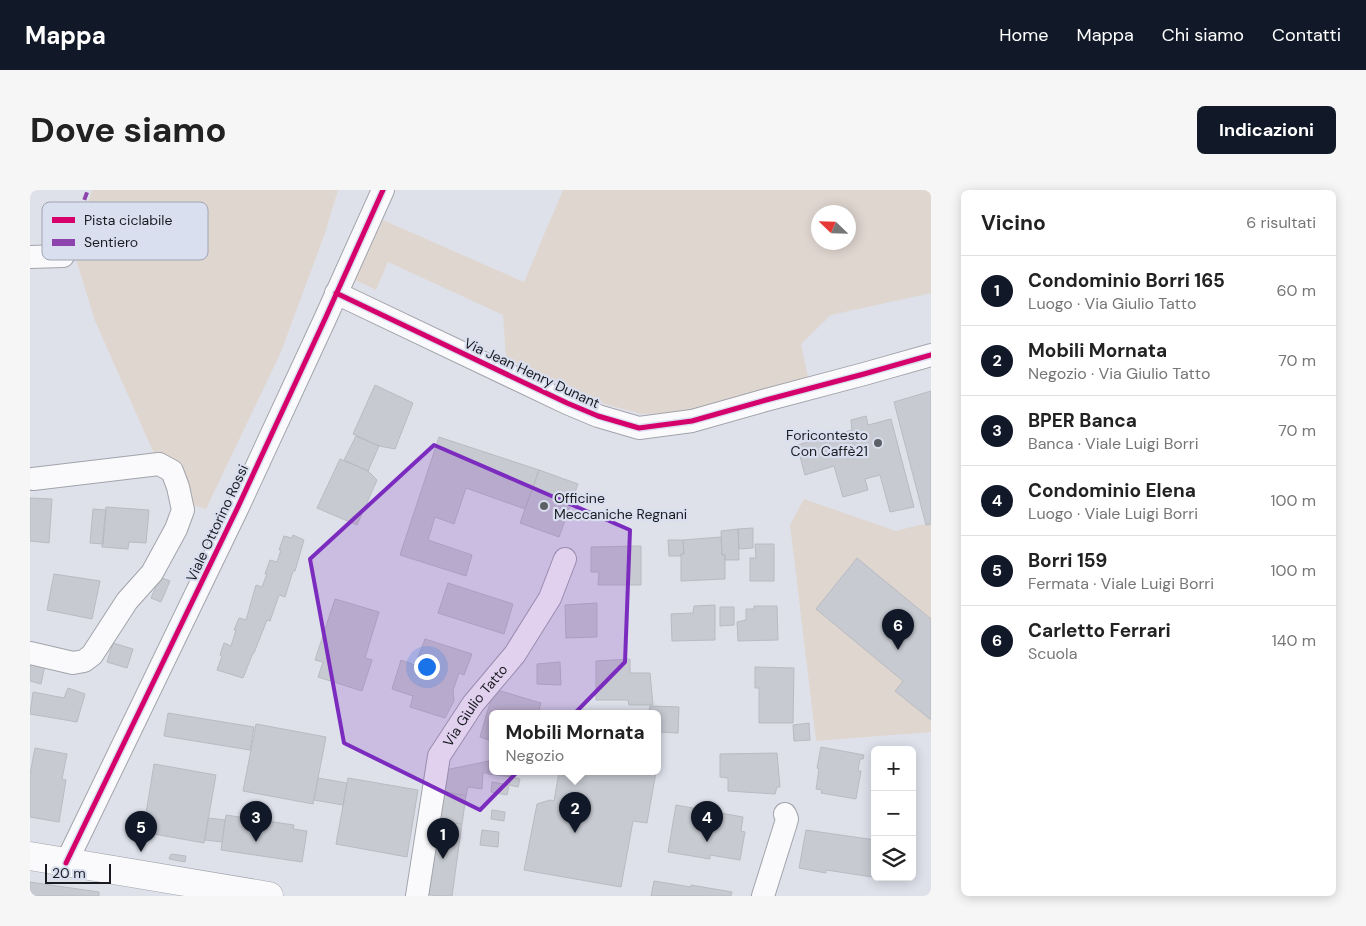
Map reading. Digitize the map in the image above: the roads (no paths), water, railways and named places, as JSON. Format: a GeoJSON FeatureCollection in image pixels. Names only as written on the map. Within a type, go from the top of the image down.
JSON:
{"type":"FeatureCollection","features":[{"type":"Feature","properties":{"kind":"main road"},"geometry":{"type":"LineString","coordinates":[[30,856],[269,896]]}},
{"type":"Feature","properties":{"kind":"street","name":"Viale Ottorino Rossi"},"geometry":{"type":"LineString","coordinates":[[66,863],[232,518],[383,190]]}},
{"type":"Feature","properties":{"kind":"street","name":"Via Jean Henry Dunant"},"geometry":{"type":"LineString","coordinates":[[336,293],[567,403],[598,416],[639,428],[692,421],[931,355]]}},
{"type":"Feature","properties":{"kind":"street"},"geometry":{"type":"LineString","coordinates":[[30,653],[73,663],[84,661],[92,655],[127,601],[152,573],[176,530],[183,510],[172,471],[159,464],[33,480]]}},
{"type":"Feature","properties":{"kind":"street","name":"Via Giulio Tatto"},"geometry":{"type":"LineString","coordinates":[[417,896],[439,756],[473,704],[516,654],[550,598],[565,559]]}},
{"type":"Feature","properties":{"kind":"street"},"geometry":{"type":"LineString","coordinates":[[763,896],[787,820],[785,814]]}},
{"type":"Feature","properties":{"kind":"place","name":"Foricontesto Con Caffè21"},"geometry":{"type":"Point","coordinates":[878,443]}},
{"type":"Feature","properties":{"kind":"place","name":"Officine Meccaniche Regnani"},"geometry":{"type":"Point","coordinates":[544,506]}},
{"type":"Feature","properties":{"kind":"place","name":"Carletto Ferrari"},"geometry":{"type":"Point","coordinates":[898,650]}},
{"type":"Feature","properties":{"kind":"place","name":"Mobili Mornata"},"geometry":{"type":"Point","coordinates":[575,833]}},
{"type":"Feature","properties":{"kind":"place","name":"BPER Banca"},"geometry":{"type":"Point","coordinates":[256,842]}},
{"type":"Feature","properties":{"kind":"place","name":"Condominio Elena"},"geometry":{"type":"Point","coordinates":[707,842]}},
{"type":"Feature","properties":{"kind":"place","name":"Borri 159"},"geometry":{"type":"Point","coordinates":[141,852]}},
{"type":"Feature","properties":{"kind":"place","name":"Condominio Borri 165"},"geometry":{"type":"Point","coordinates":[443,859]}}]}
